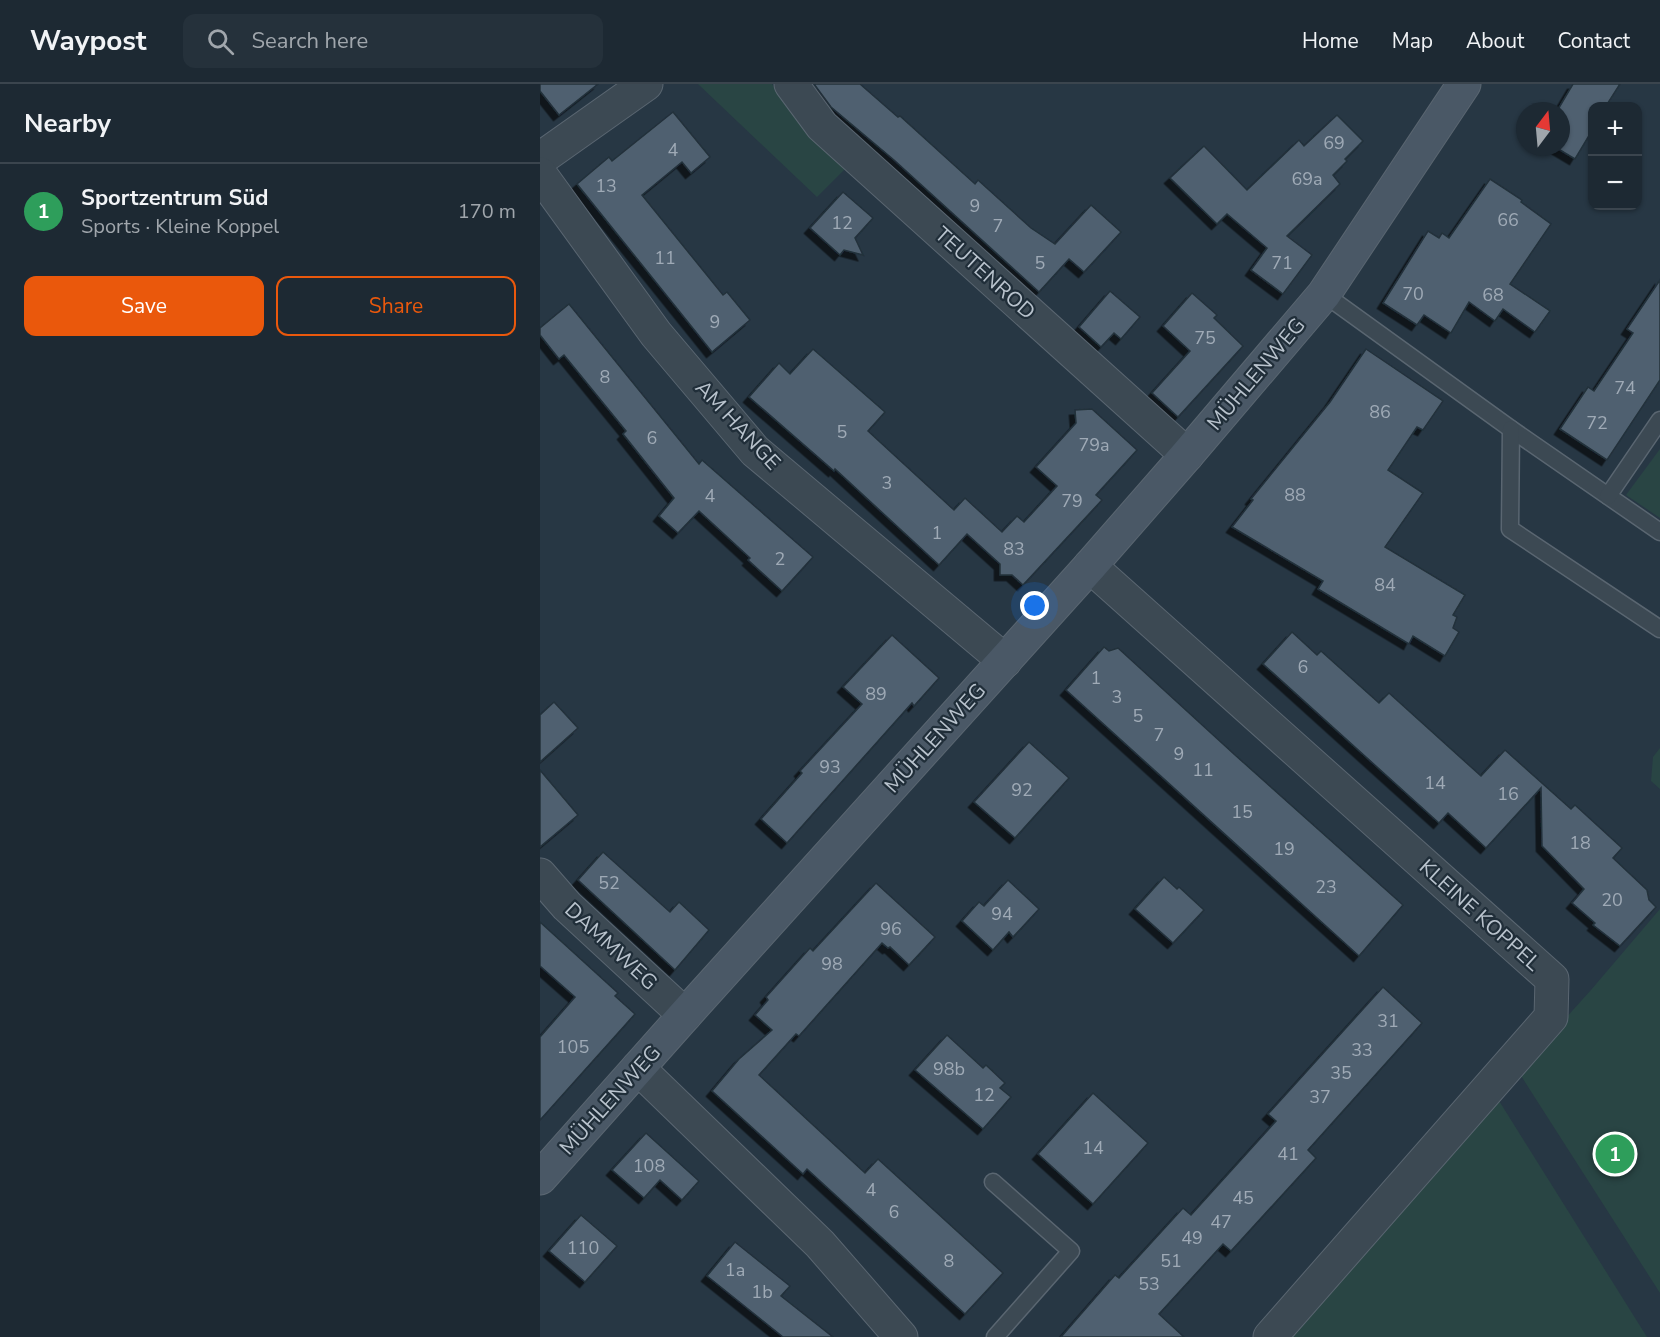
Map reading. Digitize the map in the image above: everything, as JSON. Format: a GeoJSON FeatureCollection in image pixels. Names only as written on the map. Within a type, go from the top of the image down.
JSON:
{"type":"FeatureCollection","features":[{"type":"Feature","properties":{"kind":"street"},"geometry":{"type":"LineString","coordinates":[[540,159],[646,84]]}},
{"type":"Feature","properties":{"kind":"street","name":"TEUTENROD"},"geometry":{"type":"LineString","coordinates":[[791,84],[822,126],[1187,456]]}},
{"type":"Feature","properties":{"kind":"street","name":"MÜHLENWEG"},"geometry":{"type":"LineString","coordinates":[[540,1178],[1090,566],[1324,294],[1464,84]]}},
{"type":"Feature","properties":{"kind":"street","name":"AM HANGE"},"geometry":{"type":"LineString","coordinates":[[540,174],[656,334],[755,451],[1005,661]]}},
{"type":"Feature","properties":{"kind":"street","name":"KLEINE KOPPEL"},"geometry":{"type":"LineString","coordinates":[[1090,566],[1552,979],[1551,1017],[1269,1337]]}},
{"type":"Feature","properties":{"kind":"street","name":"DAMMWEG"},"geometry":{"type":"LineString","coordinates":[[540,875],[567,906],[685,1015]]}},
{"type":"Feature","properties":{"kind":"street"},"geometry":{"type":"LineString","coordinates":[[638,1068],[820,1244],[901,1337]]}},
{"type":"Feature","properties":{"kind":"lane"},"geometry":{"type":"LineString","coordinates":[[1324,294],[1511,429],[1660,532]]}},
{"type":"Feature","properties":{"kind":"lane"},"geometry":{"type":"LineString","coordinates":[[1608,496],[1660,420]]}},
{"type":"Feature","properties":{"kind":"lane"},"geometry":{"type":"LineString","coordinates":[[1511,429],[1510,529],[1660,629]]}},
{"type":"Feature","properties":{"kind":"lane"},"geometry":{"type":"LineString","coordinates":[[993,1182],[1071,1251],[995,1337]]}},
{"type":"Feature","properties":{"kind":"green space"},"geometry":{"type":"Polygon","coordinates":[[[698,84],[772,84],[794,115],[846,168],[817,197],[698,84]]]}},
{"type":"Feature","properties":{"kind":"green space"},"geometry":{"type":"Polygon","coordinates":[[[1660,449],[1660,518],[1626,495],[1660,449]]]}},
{"type":"Feature","properties":{"kind":"green space"},"geometry":{"type":"Polygon","coordinates":[[[1660,748],[1660,789],[1651,781],[1653,757],[1660,748]]]}},
{"type":"Feature","properties":{"kind":"green space"},"geometry":{"type":"Polygon","coordinates":[[[1660,909],[1660,1293],[1518,1071],[1660,909]]]}},
{"type":"Feature","properties":{"kind":"green space"},"geometry":{"type":"Polygon","coordinates":[[[1496,1096],[1647,1337],[1285,1337],[1496,1096]]]}},
{"type":"Feature","properties":{"kind":"building"},"geometry":{"type":"Polygon","coordinates":[[[540,84],[598,84],[559,115],[540,91],[540,84]]]}},
{"type":"Feature","properties":{"kind":"building"},"geometry":{"type":"Polygon","coordinates":[[[814,84],[860,84],[898,117],[900,116],[975,184],[978,180],[1031,228],[1055,244],[1091,205],[1121,232],[1084,272],[1069,259],[1039,292],[894,160],[831,107],[814,84]]]}},
{"type":"Feature","properties":{"kind":"building"},"geometry":{"type":"Polygon","coordinates":[[[1573,84],[1620,84],[1609,102],[1588,102],[1588,137],[1575,159],[1570,156],[1570,102],[1562,102],[1573,84]]]}},
{"type":"Feature","properties":{"kind":"building"},"geometry":{"type":"Polygon","coordinates":[[[673,112],[710,157],[691,173],[682,162],[642,195],[723,295],[727,292],[750,320],[712,352],[577,184],[609,157],[612,161],[673,112]]]}},
{"type":"Feature","properties":{"kind":"building"},"geometry":{"type":"Polygon","coordinates":[[[1337,115],[1363,141],[1333,175],[1340,184],[1287,236],[1312,255],[1283,294],[1251,270],[1267,248],[1227,214],[1217,224],[1170,178],[1204,146],[1247,190],[1299,140],[1304,146],[1337,115]]]}},
{"type":"Feature","properties":{"kind":"building"},"geometry":{"type":"Polygon","coordinates":[[[1490,179],[1522,200],[1521,202],[1551,224],[1510,284],[1550,311],[1535,332],[1503,309],[1495,321],[1469,302],[1451,333],[1424,315],[1417,325],[1383,303],[1428,231],[1439,238],[1442,233],[1449,238],[1490,179]]]}},
{"type":"Feature","properties":{"kind":"building"},"geometry":{"type":"Polygon","coordinates":[[[843,192],[873,218],[855,238],[863,255],[844,250],[840,255],[810,228],[843,192]]]}},
{"type":"Feature","properties":{"kind":"building"},"geometry":{"type":"Polygon","coordinates":[[[1660,280],[1660,380],[1607,460],[1560,429],[1588,387],[1594,391],[1633,333],[1627,329],[1660,280]]]}},
{"type":"Feature","properties":{"kind":"building"},"geometry":{"type":"Polygon","coordinates":[[[1110,291],[1140,317],[1121,339],[1114,333],[1101,347],[1079,327],[1110,291]]]}},
{"type":"Feature","properties":{"kind":"building"},"geometry":{"type":"Polygon","coordinates":[[[1192,293],[1217,315],[1214,318],[1243,346],[1178,417],[1152,393],[1190,351],[1163,326],[1192,293]]]}},
{"type":"Feature","properties":{"kind":"building"},"geometry":{"type":"Polygon","coordinates":[[[569,304],[699,464],[702,460],[813,557],[782,591],[699,511],[678,533],[659,516],[674,498],[623,434],[626,431],[564,355],[559,359],[540,335],[540,328],[569,304]]]}},
{"type":"Feature","properties":{"kind":"building"},"geometry":{"type":"Polygon","coordinates":[[[813,349],[885,412],[868,431],[954,510],[965,498],[1002,532],[1017,516],[1024,522],[1057,486],[1036,467],[1076,423],[1075,410],[1092,409],[1137,450],[1096,495],[1102,500],[1023,585],[1012,575],[1000,575],[1000,564],[967,534],[939,565],[835,469],[834,471],[749,397],[779,363],[790,374],[813,349]]]}},
{"type":"Feature","properties":{"kind":"building"},"geometry":{"type":"Polygon","coordinates":[[[1366,349],[1443,401],[1423,430],[1417,427],[1388,470],[1423,493],[1385,547],[1465,595],[1453,615],[1457,617],[1453,628],[1459,632],[1445,656],[1413,636],[1409,644],[1318,589],[1323,581],[1232,527],[1253,500],[1251,499],[1330,402],[1366,349]]]}},
{"type":"Feature","properties":{"kind":"building"},"geometry":{"type":"Polygon","coordinates":[[[1292,632],[1317,655],[1321,651],[1379,703],[1389,693],[1481,776],[1505,750],[1571,809],[1575,805],[1622,848],[1613,858],[1647,890],[1649,900],[1656,907],[1620,946],[1593,925],[1595,923],[1572,903],[1584,889],[1542,846],[1541,788],[1486,848],[1448,813],[1439,823],[1263,664],[1292,632]]]}},
{"type":"Feature","properties":{"kind":"building"},"geometry":{"type":"Polygon","coordinates":[[[892,635],[939,678],[914,706],[912,703],[787,843],[761,819],[802,773],[800,771],[862,704],[843,687],[892,635]]]}},
{"type":"Feature","properties":{"kind":"building"},"geometry":{"type":"Polygon","coordinates":[[[1104,647],[1109,651],[1118,648],[1403,905],[1359,956],[1066,690],[1104,647]]]}},
{"type":"Feature","properties":{"kind":"building"},"geometry":{"type":"Polygon","coordinates":[[[554,702],[578,728],[540,762],[540,715],[554,702]]]}},
{"type":"Feature","properties":{"kind":"building"},"geometry":{"type":"Polygon","coordinates":[[[1029,742],[1069,778],[1015,838],[974,802],[1029,742]]]}},
{"type":"Feature","properties":{"kind":"building"},"geometry":{"type":"Polygon","coordinates":[[[540,770],[578,815],[540,847],[540,770]]]}},
{"type":"Feature","properties":{"kind":"building"},"geometry":{"type":"Polygon","coordinates":[[[603,852],[670,912],[679,902],[709,930],[675,970],[578,880],[603,852]]]}},
{"type":"Feature","properties":{"kind":"building"},"geometry":{"type":"Polygon","coordinates":[[[1164,877],[1177,889],[1179,887],[1204,910],[1173,943],[1135,909],[1164,877]]]}},
{"type":"Feature","properties":{"kind":"building"},"geometry":{"type":"Polygon","coordinates":[[[1008,880],[1039,909],[1013,937],[1009,932],[993,950],[962,921],[979,902],[984,906],[1008,880]]]}},
{"type":"Feature","properties":{"kind":"building"},"geometry":{"type":"Polygon","coordinates":[[[876,883],[935,937],[909,965],[890,947],[882,943],[799,1036],[796,1034],[759,1075],[865,1173],[878,1159],[1003,1273],[965,1314],[807,1169],[803,1174],[712,1091],[739,1059],[772,1030],[755,1015],[768,1000],[766,997],[810,948],[813,951],[876,883]]]}},
{"type":"Feature","properties":{"kind":"building"},"geometry":{"type":"Polygon","coordinates":[[[540,922],[618,993],[615,996],[635,1014],[540,1120],[540,1037],[575,997],[540,966],[540,922]]]}},
{"type":"Feature","properties":{"kind":"building"},"geometry":{"type":"Polygon","coordinates":[[[1383,987],[1422,1023],[1308,1150],[1316,1158],[1231,1251],[1223,1244],[1159,1314],[1184,1337],[1061,1337],[1115,1275],[1119,1278],[1183,1208],[1191,1215],[1276,1121],[1268,1114],[1383,987]]]}},
{"type":"Feature","properties":{"kind":"building"},"geometry":{"type":"Polygon","coordinates":[[[947,1035],[983,1068],[986,1065],[1005,1083],[1000,1088],[1011,1097],[983,1129],[915,1070],[947,1035]]]}},
{"type":"Feature","properties":{"kind":"building"},"geometry":{"type":"Polygon","coordinates":[[[1093,1093],[1148,1143],[1093,1204],[1038,1154],[1093,1093]]]}},
{"type":"Feature","properties":{"kind":"building"},"geometry":{"type":"Polygon","coordinates":[[[646,1133],[699,1181],[682,1200],[660,1180],[644,1198],[612,1170],[646,1133]]]}},
{"type":"Feature","properties":{"kind":"building"},"geometry":{"type":"Polygon","coordinates":[[[581,1215],[617,1246],[585,1282],[549,1251],[581,1215]]]}},
{"type":"Feature","properties":{"kind":"building"},"geometry":{"type":"Polygon","coordinates":[[[735,1242],[790,1286],[781,1296],[833,1337],[783,1337],[707,1276],[735,1242]]]}},
{"type":"Feature","properties":{"kind":"place","name":"Sportzentrum Süd"},"geometry":{"type":"Point","coordinates":[1615,1154]}}]}
